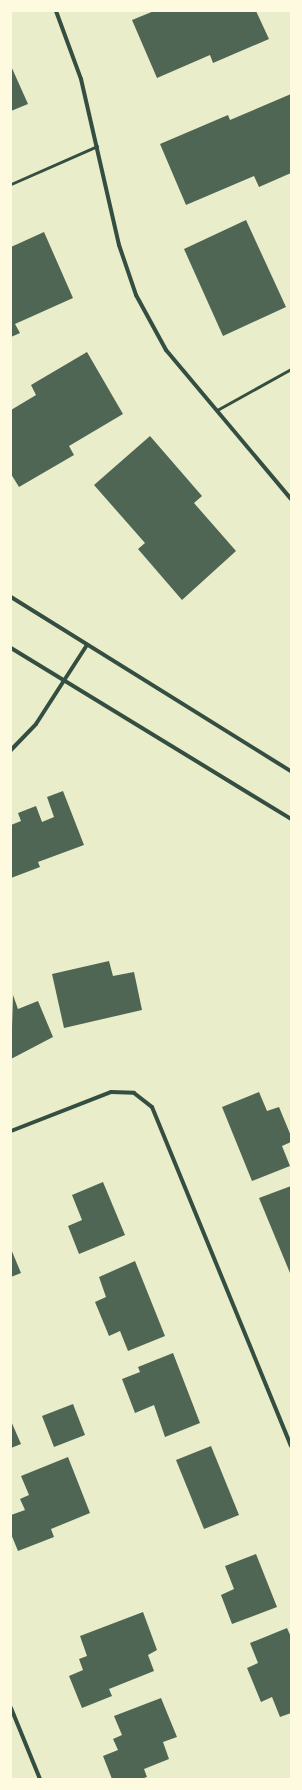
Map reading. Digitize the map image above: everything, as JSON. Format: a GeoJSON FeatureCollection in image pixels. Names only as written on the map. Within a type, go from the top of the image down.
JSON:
{"type":"FeatureCollection","features":[{"type":"Feature","properties":{"kind":"street"},"geometry":{"type":"LineString","coordinates":[[56,11],[81,79],[119,245],[136,295],[166,350],[291,499]]}},
{"type":"Feature","properties":{"kind":"street"},"geometry":{"type":"LineString","coordinates":[[11,597],[291,771]]}},
{"type":"Feature","properties":{"kind":"street"},"geometry":{"type":"LineString","coordinates":[[11,750],[36,724],[66,680],[87,645]]}},
{"type":"Feature","properties":{"kind":"street"},"geometry":{"type":"LineString","coordinates":[[11,648],[66,680],[291,819]]}},
{"type":"Feature","properties":{"kind":"street"},"geometry":{"type":"LineString","coordinates":[[11,1131],[111,1092],[134,1092],[152,1107],[291,1446]]}},
{"type":"Feature","properties":{"kind":"street"},"geometry":{"type":"LineString","coordinates":[[11,1708],[40,1779]]}},
{"type":"Feature","properties":{"kind":"lane"},"geometry":{"type":"LineString","coordinates":[[11,184],[97,146]]}},
{"type":"Feature","properties":{"kind":"lane"},"geometry":{"type":"LineString","coordinates":[[217,410],[291,369]]}},
{"type":"Feature","properties":{"kind":"building"},"geometry":{"type":"Polygon","coordinates":[[[154,11],[256,11],[269,39],[213,63],[210,55],[157,78],[132,20],[154,11]]]}},
{"type":"Feature","properties":{"kind":"building"},"geometry":{"type":"Polygon","coordinates":[[[11,66],[28,104],[11,111],[11,66]]]}},
{"type":"Feature","properties":{"kind":"building"},"geometry":{"type":"Polygon","coordinates":[[[291,94],[291,173],[259,187],[254,176],[186,205],[160,144],[228,115],[230,120],[291,94]]]}},
{"type":"Feature","properties":{"kind":"building"},"geometry":{"type":"Polygon","coordinates":[[[246,220],[286,307],[223,336],[184,249],[246,220]]]}},
{"type":"Feature","properties":{"kind":"building"},"geometry":{"type":"Polygon","coordinates":[[[44,232],[73,298],[15,324],[20,333],[11,337],[11,247],[44,232]]]}},
{"type":"Feature","properties":{"kind":"building"},"geometry":{"type":"Polygon","coordinates":[[[87,352],[123,414],[69,446],[74,455],[19,487],[11,474],[11,410],[36,395],[31,385],[87,352]]]}},
{"type":"Feature","properties":{"kind":"building"},"geometry":{"type":"Polygon","coordinates":[[[150,436],[202,496],[194,503],[236,551],[182,600],[138,549],[145,543],[94,485],[150,436]]]}},
{"type":"Feature","properties":{"kind":"building"},"geometry":{"type":"Polygon","coordinates":[[[63,791],[84,845],[38,862],[40,867],[11,878],[11,825],[21,821],[18,813],[36,806],[42,822],[54,817],[47,797],[63,791]]]}},
{"type":"Feature","properties":{"kind":"building"},"geometry":{"type":"Polygon","coordinates":[[[109,961],[113,976],[134,972],[142,1010],[64,1028],[52,974],[109,961]]]}},
{"type":"Feature","properties":{"kind":"building"},"geometry":{"type":"Polygon","coordinates":[[[13,995],[18,1009],[38,1001],[53,1037],[11,1059],[13,995]]]}},
{"type":"Feature","properties":{"kind":"building"},"geometry":{"type":"Polygon","coordinates":[[[259,1092],[267,1111],[279,1107],[291,1136],[291,1142],[282,1146],[290,1166],[252,1181],[222,1107],[259,1092]]]}},
{"type":"Feature","properties":{"kind":"building"},"geometry":{"type":"Polygon","coordinates":[[[103,1182],[125,1235],[79,1254],[68,1226],[82,1220],[72,1195],[103,1182]]]}},
{"type":"Feature","properties":{"kind":"building"},"geometry":{"type":"Polygon","coordinates":[[[291,1186],[291,1272],[290,1273],[259,1198],[291,1186]]]}},
{"type":"Feature","properties":{"kind":"building"},"geometry":{"type":"Polygon","coordinates":[[[11,1249],[21,1273],[11,1277],[11,1249]]]}},
{"type":"Feature","properties":{"kind":"building"},"geometry":{"type":"Polygon","coordinates":[[[135,1261],[165,1336],[128,1351],[120,1331],[109,1336],[95,1302],[106,1297],[99,1277],[135,1261]]]}},
{"type":"Feature","properties":{"kind":"building"},"geometry":{"type":"Polygon","coordinates":[[[173,1353],[200,1423],[165,1437],[154,1405],[135,1413],[122,1379],[140,1372],[138,1367],[173,1353]]]}},
{"type":"Feature","properties":{"kind":"building"},"geometry":{"type":"Polygon","coordinates":[[[73,1404],[85,1435],[54,1447],[42,1416],[73,1404]]]}},
{"type":"Feature","properties":{"kind":"building"},"geometry":{"type":"Polygon","coordinates":[[[11,1421],[21,1444],[11,1448],[11,1421]]]}},
{"type":"Feature","properties":{"kind":"building"},"geometry":{"type":"Polygon","coordinates":[[[211,1446],[239,1515],[204,1529],[176,1460],[211,1446]]]}},
{"type":"Feature","properties":{"kind":"building"},"geometry":{"type":"Polygon","coordinates":[[[68,1457],[90,1513],[51,1529],[54,1537],[18,1551],[11,1534],[11,1515],[25,1510],[20,1499],[29,1495],[21,1476],[68,1457]]]}},
{"type":"Feature","properties":{"kind":"building"},"geometry":{"type":"Polygon","coordinates":[[[256,1554],[277,1607],[232,1624],[221,1595],[234,1589],[225,1566],[256,1554]]]}},
{"type":"Feature","properties":{"kind":"building"},"geometry":{"type":"Polygon","coordinates":[[[143,1612],[157,1650],[148,1655],[154,1671],[109,1689],[112,1696],[82,1708],[69,1676],[83,1670],[79,1659],[87,1656],[80,1636],[143,1612]]]}},
{"type":"Feature","properties":{"kind":"building"},"geometry":{"type":"Polygon","coordinates":[[[287,1628],[291,1637],[291,1713],[280,1717],[272,1697],[261,1702],[247,1668],[258,1663],[250,1643],[287,1628]]]}},
{"type":"Feature","properties":{"kind":"building"},"geometry":{"type":"Polygon","coordinates":[[[161,1698],[177,1737],[163,1742],[169,1759],[144,1769],[147,1777],[141,1779],[112,1779],[103,1756],[118,1750],[113,1739],[122,1735],[114,1716],[161,1698]]]}}]}
